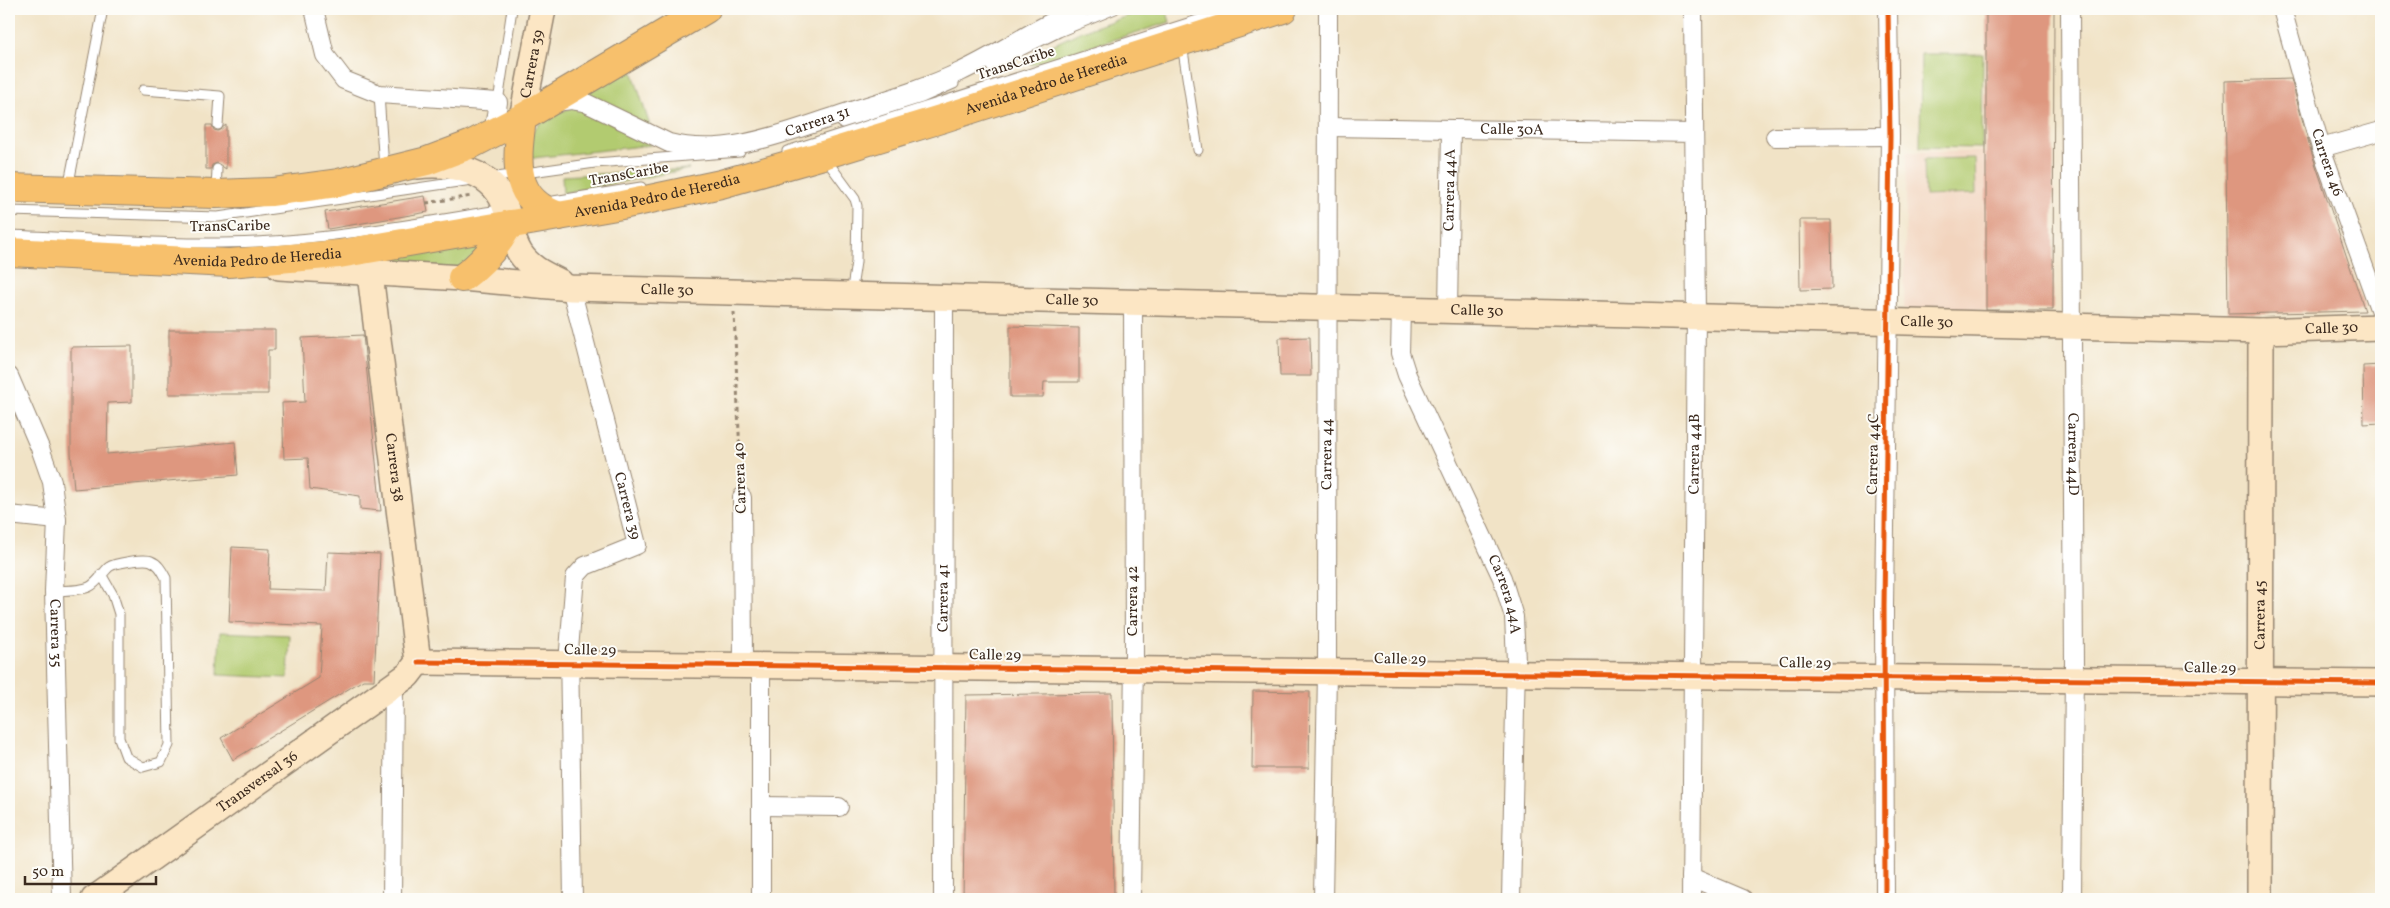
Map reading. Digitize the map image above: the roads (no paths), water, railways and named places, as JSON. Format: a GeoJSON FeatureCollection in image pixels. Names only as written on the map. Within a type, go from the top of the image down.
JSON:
{"type":"FeatureCollection","features":[{"type":"Feature","properties":{"kind":"highway"},"geometry":{"type":"LineString","coordinates":[[9,188],[67,190],[216,182],[306,189],[384,172],[455,151],[493,134],[706,9]]}},
{"type":"Feature","properties":{"kind":"highway","name":"Avenida Pedro de Heredia"},"geometry":{"type":"LineString","coordinates":[[9,252],[229,263],[339,254],[518,209],[559,216],[673,195],[823,155],[1283,9]]}},
{"type":"Feature","properties":{"kind":"highway"},"geometry":{"type":"LineString","coordinates":[[462,278],[485,260],[494,249],[518,209],[524,188],[519,174],[518,153],[533,112]]}},
{"type":"Feature","properties":{"kind":"street"},"geometry":{"type":"LineString","coordinates":[[314,9],[325,55],[344,80],[379,94],[498,102],[493,134]]}},
{"type":"Feature","properties":{"kind":"street","name":"Carrera 39"},"geometry":{"type":"LineString","coordinates":[[533,112],[543,9]]}},
{"type":"Feature","properties":{"kind":"street","name":"Carrera 31"},"geometry":{"type":"LineString","coordinates":[[533,112],[563,100],[578,100],[669,143],[682,146],[736,144],[793,129],[926,86],[961,72],[1081,9]]}},
{"type":"Feature","properties":{"kind":"street","name":"Carrera 44"},"geometry":{"type":"LineString","coordinates":[[1322,899],[1327,672],[1328,9]]}},
{"type":"Feature","properties":{"kind":"street","name":"Carrera 44B"},"geometry":{"type":"LineString","coordinates":[[1691,899],[1696,316],[1693,9]]}},
{"type":"Feature","properties":{"kind":"street","name":"Carrera 44C"},"geometry":{"type":"LineString","coordinates":[[1885,899],[1886,678],[1884,606],[1890,136],[1888,9]]}},
{"type":"Feature","properties":{"kind":"street","name":"Carrera 44D"},"geometry":{"type":"LineString","coordinates":[[2070,9],[2074,680],[2072,899]]}},
{"type":"Feature","properties":{"kind":"street","name":"Carrera 46"},"geometry":{"type":"LineString","coordinates":[[2282,9],[2321,148],[2381,314]]}},
{"type":"Feature","properties":{"kind":"street","name":"Calle 30A"},"geometry":{"type":"LineString","coordinates":[[1328,127],[1694,133]]}},
{"type":"Feature","properties":{"kind":"street","name":"Carrera 44A"},"geometry":{"type":"LineString","coordinates":[[1448,310],[1451,129]]}},
{"type":"Feature","properties":{"kind":"street"},"geometry":{"type":"LineString","coordinates":[[2321,148],[2381,131]]}},
{"type":"Feature","properties":{"kind":"street"},"geometry":{"type":"LineString","coordinates":[[1775,137],[1890,136]]}},
{"type":"Feature","properties":{"kind":"street"},"geometry":{"type":"LineString","coordinates":[[384,172],[432,164],[456,167],[479,187]]}},
{"type":"Feature","properties":{"kind":"street","name":"Calle 30"},"geometry":{"type":"LineString","coordinates":[[479,187],[498,192],[518,209],[519,252],[529,264],[541,274],[571,288]]}},
{"type":"Feature","properties":{"kind":"street","name":"Calle 30"},"geometry":{"type":"LineString","coordinates":[[229,263],[370,274],[462,278],[571,288],[2261,331],[2381,327]]}},
{"type":"Feature","properties":{"kind":"street","name":"Carrera 38"},"geometry":{"type":"LineString","coordinates":[[370,274],[418,662]]}},
{"type":"Feature","properties":{"kind":"street","name":"Carrera 39"},"geometry":{"type":"LineString","coordinates":[[571,288],[637,546],[596,560],[585,566],[576,576],[569,664],[573,899]]}},
{"type":"Feature","properties":{"kind":"street","name":"Carrera 41"},"geometry":{"type":"LineString","coordinates":[[943,899],[944,297]]}},
{"type":"Feature","properties":{"kind":"street","name":"Carrera 42"},"geometry":{"type":"LineString","coordinates":[[1131,899],[1133,302]]}},
{"type":"Feature","properties":{"kind":"street","name":"Carrera 44A"},"geometry":{"type":"LineString","coordinates":[[1401,309],[1400,353],[1407,375],[1508,593],[1514,617],[1516,674],[1511,899]]}},
{"type":"Feature","properties":{"kind":"street","name":"Carrera 45"},"geometry":{"type":"LineString","coordinates":[[2260,899],[2261,331]]}},
{"type":"Feature","properties":{"kind":"street","name":"Carrera 35"},"geometry":{"type":"LineString","coordinates":[[9,376],[52,482],[57,520],[54,591],[62,899]]}},
{"type":"Feature","properties":{"kind":"street","name":"Carrera 40"},"geometry":{"type":"LineString","coordinates":[[742,497],[761,806],[761,899]]}},
{"type":"Feature","properties":{"kind":"street"},"geometry":{"type":"LineString","coordinates":[[9,515],[57,520]]}},
{"type":"Feature","properties":{"kind":"street","name":"Calle 29"},"geometry":{"type":"LineString","coordinates":[[418,662],[2381,683]]}},
{"type":"Feature","properties":{"kind":"street","name":"Transversal 36"},"geometry":{"type":"LineString","coordinates":[[94,899],[408,674],[418,662]]}},
{"type":"Feature","properties":{"kind":"street"},"geometry":{"type":"LineString","coordinates":[[392,899],[394,684]]}},
{"type":"Feature","properties":{"kind":"street"},"geometry":{"type":"LineString","coordinates":[[761,806],[839,807]]}},
{"type":"Feature","properties":{"kind":"street"},"geometry":{"type":"LineString","coordinates":[[1691,877],[1743,899]]}},
{"type":"Feature","properties":{"kind":"lane"},"geometry":{"type":"LineString","coordinates":[[67,190],[102,9]]}},
{"type":"Feature","properties":{"kind":"lane"},"geometry":{"type":"LineString","coordinates":[[498,102],[512,9]]}},
{"type":"Feature","properties":{"kind":"lane","name":"TransCaribe"},"geometry":{"type":"LineString","coordinates":[[9,211],[218,216],[479,187],[519,174],[595,163],[729,154],[752,150],[922,98],[1059,32],[1115,9]]}},
{"type":"Feature","properties":{"kind":"lane","name":"TransCaribe"},"geometry":{"type":"LineString","coordinates":[[782,153],[1232,9]]}},
{"type":"Feature","properties":{"kind":"lane"},"geometry":{"type":"LineString","coordinates":[[1181,42],[1198,150]]}},
{"type":"Feature","properties":{"kind":"lane"},"geometry":{"type":"LineString","coordinates":[[143,90],[220,96],[218,125]]}},
{"type":"Feature","properties":{"kind":"lane"},"geometry":{"type":"LineString","coordinates":[[379,94],[384,172]]}},
{"type":"Feature","properties":{"kind":"lane"},"geometry":{"type":"LineString","coordinates":[[823,155],[855,199],[856,262],[851,295]]}},
{"type":"Feature","properties":{"kind":"lane","name":"TransCaribe"},"geometry":{"type":"LineString","coordinates":[[9,234],[195,242],[257,242],[328,236],[518,209],[647,186]]}},
{"type":"Feature","properties":{"kind":"lane"},"geometry":{"type":"LineString","coordinates":[[54,591],[87,588],[95,584],[101,574],[111,566],[149,560],[160,566],[166,578],[169,744],[161,762],[143,767],[126,757],[119,738],[119,614],[113,595],[101,574]]}}]}
